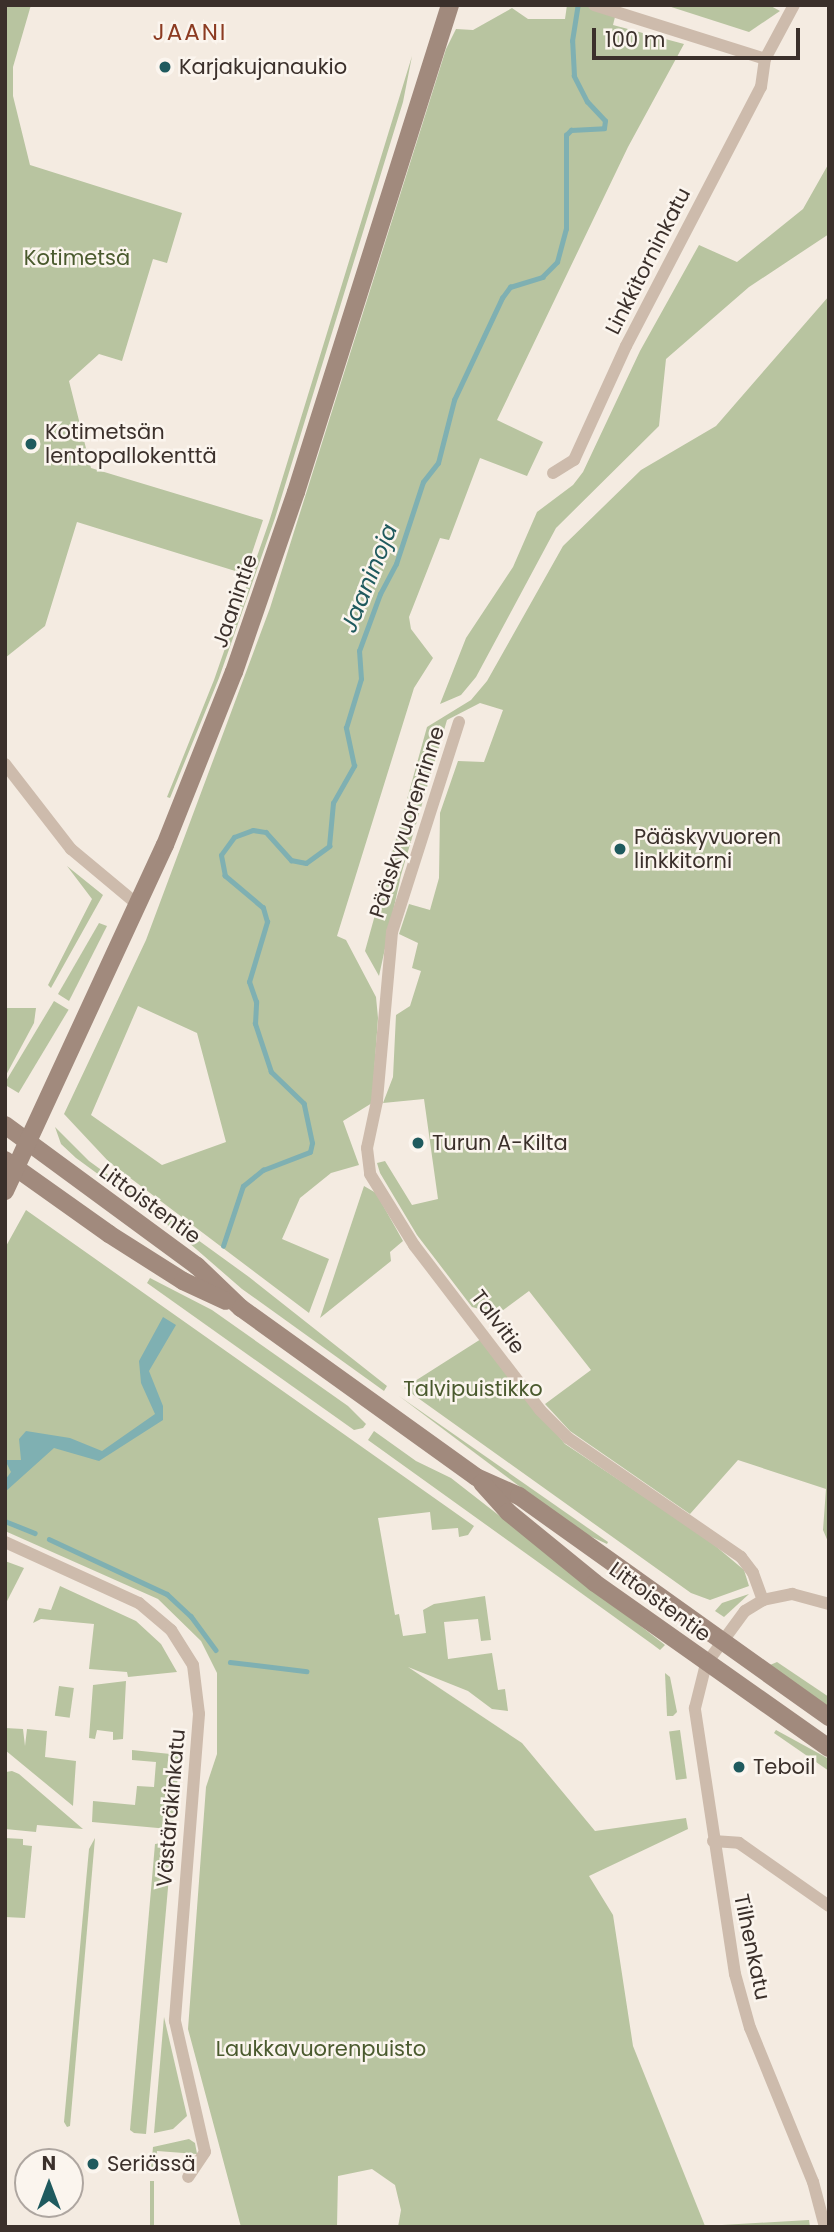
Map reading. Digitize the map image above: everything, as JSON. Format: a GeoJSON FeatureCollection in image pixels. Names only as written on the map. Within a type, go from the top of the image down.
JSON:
{"type":"FeatureCollection","features":[{"type":"Feature","properties":{"kind":"main road","name":"Jaanintie"},"geometry":{"type":"LineString","coordinates":[[5,1191],[10,1164],[27,1141],[197,768],[258,605],[450,5]]}},
{"type":"Feature","properties":{"kind":"main road","name":"Littoistentie"},"geometry":{"type":"LineString","coordinates":[[5,1125],[197,1266],[241,1308],[476,1477],[508,1512],[595,1583],[706,1664],[829,1748]]}},
{"type":"Feature","properties":{"kind":"main road","name":"Littoistentie"},"geometry":{"type":"LineString","coordinates":[[10,1164],[183,1281],[241,1308]]}},
{"type":"Feature","properties":{"kind":"main road","name":"Littoistentie"},"geometry":{"type":"LineString","coordinates":[[476,1477],[519,1496],[829,1717]]}},
{"type":"Feature","properties":{"kind":"street"},"geometry":{"type":"LineString","coordinates":[[594,5],[765,59]]}},
{"type":"Feature","properties":{"kind":"street","name":"Linkkitorninkatu"},"geometry":{"type":"LineString","coordinates":[[553,473],[573,460],[626,346],[761,87],[765,59],[794,5]]}},
{"type":"Feature","properties":{"kind":"street","name":"Pääskyvuorenrinne"},"geometry":{"type":"LineString","coordinates":[[377,1101],[392,932],[459,722]]}},
{"type":"Feature","properties":{"kind":"street"},"geometry":{"type":"LineString","coordinates":[[5,764],[71,849],[137,904]]}},
{"type":"Feature","properties":{"kind":"street","name":"Talvitie"},"geometry":{"type":"LineString","coordinates":[[377,1101],[367,1148],[370,1174],[414,1245],[540,1410],[568,1438],[741,1557],[754,1573],[763,1600]]}},
{"type":"Feature","properties":{"kind":"street","name":"Västäräkinkatu"},"geometry":{"type":"LineString","coordinates":[[5,1542],[139,1603],[171,1630],[193,1665],[199,1714],[175,2021],[205,2152],[188,2177]]}},
{"type":"Feature","properties":{"kind":"street"},"geometry":{"type":"LineString","coordinates":[[720,1641],[745,1611],[763,1600],[792,1594],[829,1604]]}},
{"type":"Feature","properties":{"kind":"street","name":"Tilhenkatu"},"geometry":{"type":"LineString","coordinates":[[720,1641],[706,1664],[695,1708],[713,1841],[741,1999],[813,2182],[825,2227]]}},
{"type":"Feature","properties":{"kind":"street"},"geometry":{"type":"LineString","coordinates":[[713,1841],[740,1843],[829,1906]]}},
{"type":"Feature","properties":{"kind":"green space","name":"Kotimetsä"},"geometry":{"type":"Polygon","coordinates":[[[5,5],[31,5],[13,67],[13,96],[30,165],[182,213],[167,263],[153,259],[122,361],[99,354],[69,381],[91,468],[263,520],[245,574],[77,522],[45,626],[5,658],[5,5]]]}},
{"type":"Feature","properties":{"kind":"green space"},"geometry":{"type":"Polygon","coordinates":[[[567,5],[618,5],[613,25],[684,44],[628,147],[497,420],[543,442],[527,476],[480,458],[449,540],[440,538],[409,617],[411,629],[433,658],[414,688],[337,936],[346,940],[376,997],[378,1018],[372,1103],[343,1121],[359,1165],[331,1173],[300,1198],[282,1239],[329,1259],[309,1313],[109,1162],[64,1114],[146,940],[270,608],[446,49],[456,29],[473,30],[512,8],[528,19],[565,19],[567,5]],[[138,1006],[91,1115],[162,1165],[226,1142],[197,1033],[138,1006]]]}},
{"type":"Feature","properties":{"kind":"green space"},"geometry":{"type":"Polygon","coordinates":[[[665,5],[769,5],[780,11],[749,32],[665,5]]]}},
{"type":"Feature","properties":{"kind":"green space"},"geometry":{"type":"Polygon","coordinates":[[[412,56],[403,102],[275,518],[219,678],[170,798],[167,797],[214,680],[269,522],[412,56]]]}},
{"type":"Feature","properties":{"kind":"green space"},"geometry":{"type":"Polygon","coordinates":[[[829,163],[829,234],[749,287],[666,359],[659,426],[556,528],[476,677],[461,695],[440,704],[466,638],[513,567],[537,512],[573,485],[583,472],[640,351],[699,245],[737,262],[803,209],[829,163]]]}},
{"type":"Feature","properties":{"kind":"green space"},"geometry":{"type":"Polygon","coordinates":[[[829,296],[829,1544],[823,1530],[826,1489],[738,1460],[690,1514],[570,1431],[545,1404],[591,1370],[529,1291],[498,1314],[472,1307],[417,1235],[380,1173],[377,1163],[385,1161],[412,1205],[438,1199],[424,1099],[383,1103],[393,1077],[396,1015],[410,1006],[421,971],[412,968],[418,943],[399,934],[409,904],[430,910],[439,878],[440,813],[458,761],[484,762],[503,710],[480,703],[447,720],[401,875],[379,976],[365,951],[427,727],[471,700],[487,681],[563,546],[641,470],[716,426],[829,296]]]}},
{"type":"Feature","properties":{"kind":"green space"},"geometry":{"type":"Polygon","coordinates":[[[67,866],[103,895],[51,988],[48,985],[92,899],[67,866]]]}},
{"type":"Feature","properties":{"kind":"green space"},"geometry":{"type":"Polygon","coordinates":[[[99,923],[107,926],[69,1001],[58,994],[99,923]]]}},
{"type":"Feature","properties":{"kind":"green space"},"geometry":{"type":"Polygon","coordinates":[[[54,1001],[69,1010],[19,1093],[5,1083],[54,1001]]]}},
{"type":"Feature","properties":{"kind":"green space"},"geometry":{"type":"Polygon","coordinates":[[[5,1008],[36,1008],[34,1023],[5,1077],[5,1008]]]}},
{"type":"Feature","properties":{"kind":"green space"},"geometry":{"type":"Polygon","coordinates":[[[55,1127],[89,1161],[249,1277],[387,1386],[384,1391],[242,1289],[173,1229],[76,1158],[61,1144],[55,1127]]]}},
{"type":"Feature","properties":{"kind":"green space"},"geometry":{"type":"Polygon","coordinates":[[[364,1186],[376,1193],[403,1241],[390,1252],[391,1261],[320,1318],[364,1186]]]}},
{"type":"Feature","properties":{"kind":"green space","name":"Laukkavuorenpuisto"},"geometry":{"type":"Polygon","coordinates":[[[26,1210],[474,1526],[468,1535],[459,1537],[458,1528],[432,1530],[430,1512],[378,1518],[395,1615],[399,1614],[403,1636],[426,1633],[423,1610],[434,1604],[485,1596],[491,1640],[481,1641],[478,1619],[444,1622],[448,1659],[492,1653],[498,1690],[505,1689],[508,1711],[492,1709],[468,1691],[408,1667],[522,1743],[595,1831],[686,1818],[688,1829],[589,1876],[613,1915],[633,2046],[705,2226],[809,2220],[810,2227],[398,2227],[401,2210],[395,2185],[372,2169],[338,2176],[337,2227],[241,2227],[188,2029],[206,1787],[217,1754],[217,1673],[201,1641],[158,1599],[5,1531],[5,1248],[26,1210]]]}},
{"type":"Feature","properties":{"kind":"green space"},"geometry":{"type":"Polygon","coordinates":[[[150,1278],[212,1310],[348,1406],[366,1424],[363,1428],[354,1430],[147,1283],[150,1278]]]}},
{"type":"Feature","properties":{"kind":"green space","name":"Talvipuistikko"},"geometry":{"type":"Polygon","coordinates":[[[481,1339],[565,1444],[706,1538],[744,1570],[749,1586],[710,1600],[691,1593],[404,1388],[481,1339]]]}},
{"type":"Feature","properties":{"kind":"green space"},"geometry":{"type":"Polygon","coordinates":[[[399,1396],[608,1542],[607,1544],[579,1531],[399,1396]]]}},
{"type":"Feature","properties":{"kind":"green space"},"geometry":{"type":"Polygon","coordinates":[[[374,1431],[416,1461],[451,1478],[665,1645],[660,1650],[368,1440],[374,1431]]]}},
{"type":"Feature","properties":{"kind":"green space"},"geometry":{"type":"Polygon","coordinates":[[[5,1561],[24,1568],[5,1605],[5,1561]]]}},
{"type":"Feature","properties":{"kind":"green space"},"geometry":{"type":"Polygon","coordinates":[[[60,1586],[136,1621],[161,1644],[177,1672],[128,1677],[127,1672],[89,1669],[94,1624],[41,1619],[33,1623],[39,1608],[51,1610],[60,1586]]]}},
{"type":"Feature","properties":{"kind":"green space"},"geometry":{"type":"Polygon","coordinates":[[[749,1594],[724,1617],[715,1611],[722,1603],[749,1594]]]}},
{"type":"Feature","properties":{"kind":"green space"},"geometry":{"type":"Polygon","coordinates":[[[777,1662],[829,1697],[829,1707],[770,1665],[777,1662]]]}},
{"type":"Feature","properties":{"kind":"green space"},"geometry":{"type":"Polygon","coordinates":[[[665,1673],[670,1677],[677,1712],[673,1716],[667,1716],[665,1673]]]}},
{"type":"Feature","properties":{"kind":"green space"},"geometry":{"type":"Polygon","coordinates":[[[126,1681],[123,1739],[113,1740],[113,1732],[97,1730],[95,1739],[89,1738],[93,1685],[126,1681]]]}},
{"type":"Feature","properties":{"kind":"green space"},"geometry":{"type":"Polygon","coordinates":[[[59,1686],[74,1688],[70,1718],[55,1716],[59,1686]]]}},
{"type":"Feature","properties":{"kind":"green space"},"geometry":{"type":"Polygon","coordinates":[[[5,1728],[23,1729],[25,1746],[27,1729],[47,1731],[45,1757],[76,1761],[73,1806],[5,1750],[5,1728]]]}},
{"type":"Feature","properties":{"kind":"green space"},"geometry":{"type":"Polygon","coordinates":[[[680,1730],[687,1779],[676,1780],[669,1732],[680,1730]]]}},
{"type":"Feature","properties":{"kind":"green space"},"geometry":{"type":"Polygon","coordinates":[[[776,1730],[829,1759],[829,1771],[774,1733],[776,1730]]]}},
{"type":"Feature","properties":{"kind":"green space"},"geometry":{"type":"Polygon","coordinates":[[[132,1750],[180,1755],[173,1825],[169,1829],[92,1822],[93,1801],[135,1805],[137,1786],[154,1787],[156,1762],[132,1760],[132,1750]]]}},
{"type":"Feature","properties":{"kind":"green space"},"geometry":{"type":"Polygon","coordinates":[[[6,1772],[19,1774],[83,1829],[37,1825],[36,1832],[5,1829],[6,1772]]]}},
{"type":"Feature","properties":{"kind":"green space"},"geometry":{"type":"Polygon","coordinates":[[[5,1838],[23,1839],[23,1845],[32,1846],[25,1918],[5,1917],[5,1838]]]}},
{"type":"Feature","properties":{"kind":"green space"},"geometry":{"type":"Polygon","coordinates":[[[95,1838],[70,2126],[67,2127],[64,2122],[89,1849],[95,1838]]]}},
{"type":"Feature","properties":{"kind":"green space"},"geometry":{"type":"Polygon","coordinates":[[[172,1843],[146,2134],[134,2133],[130,2130],[155,1844],[172,1843]]]}},
{"type":"Feature","properties":{"kind":"green space"},"geometry":{"type":"Polygon","coordinates":[[[164,2017],[187,2116],[173,2129],[154,2133],[164,2017]]]}},
{"type":"Feature","properties":{"kind":"green space"},"geometry":{"type":"Polygon","coordinates":[[[189,2139],[195,2143],[197,2154],[157,2151],[155,2171],[151,2169],[153,2147],[189,2139]]]}},
{"type":"Feature","properties":{"kind":"green space"},"geometry":{"type":"Polygon","coordinates":[[[150,2181],[154,2181],[154,2227],[150,2227],[150,2181]]]}},
{"type":"Feature","properties":{"kind":"water"},"geometry":{"type":"Polygon","coordinates":[[[163,1317],[176,1325],[149,1371],[163,1406],[163,1420],[99,1461],[54,1448],[5,1492],[5,1480],[11,1472],[5,1460],[21,1460],[19,1439],[26,1431],[70,1438],[102,1451],[155,1414],[141,1383],[139,1361],[163,1317]]]}},
{"type":"Feature","properties":{"kind":"waterway","name":"Jaaninoja"},"geometry":{"type":"LineString","coordinates":[[223,1246],[243,1186],[263,1170],[310,1152],[312,1143],[304,1104],[271,1072],[255,1024],[256,1002],[249,982],[267,922],[263,908],[225,876],[221,855],[234,837],[253,830],[266,832],[291,860],[306,863],[329,846],[333,803],[354,766],[346,728],[361,679],[359,651],[380,594],[396,564],[423,482],[438,463],[454,400],[502,298],[510,287],[542,277],[557,262],[566,229],[566,135],[571,130],[604,128],[605,121],[587,102],[574,76],[572,41],[578,5]]}},
{"type":"Feature","properties":{"kind":"waterway"},"geometry":{"type":"LineString","coordinates":[[5,1521],[35,1533]]}},
{"type":"Feature","properties":{"kind":"waterway"},"geometry":{"type":"LineString","coordinates":[[49,1539],[167,1594],[191,1616],[216,1650]]}},
{"type":"Feature","properties":{"kind":"waterway"},"geometry":{"type":"LineString","coordinates":[[230,1662],[306,1671]]}},
{"type":"Feature","properties":{"kind":"place","name":"Karjakujanaukio"},"geometry":{"type":"Point","coordinates":[165,67]}},
{"type":"Feature","properties":{"kind":"place","name":"Kotimetsän lentopallokenttä"},"geometry":{"type":"Point","coordinates":[31,444]}},
{"type":"Feature","properties":{"kind":"place","name":"Pääskyvuoren linkkitorni"},"geometry":{"type":"Point","coordinates":[620,849]}},
{"type":"Feature","properties":{"kind":"place","name":"Turun A-Kilta"},"geometry":{"type":"Point","coordinates":[418,1143]}},
{"type":"Feature","properties":{"kind":"place","name":"Teboil"},"geometry":{"type":"Point","coordinates":[739,1767]}},
{"type":"Feature","properties":{"kind":"place","name":"Seriässä"},"geometry":{"type":"Point","coordinates":[93,2164]}},
{"type":"Feature","properties":{"kind":"district","name":"JAANI"},"geometry":{"type":"Point","coordinates":[190,32]}}]}
